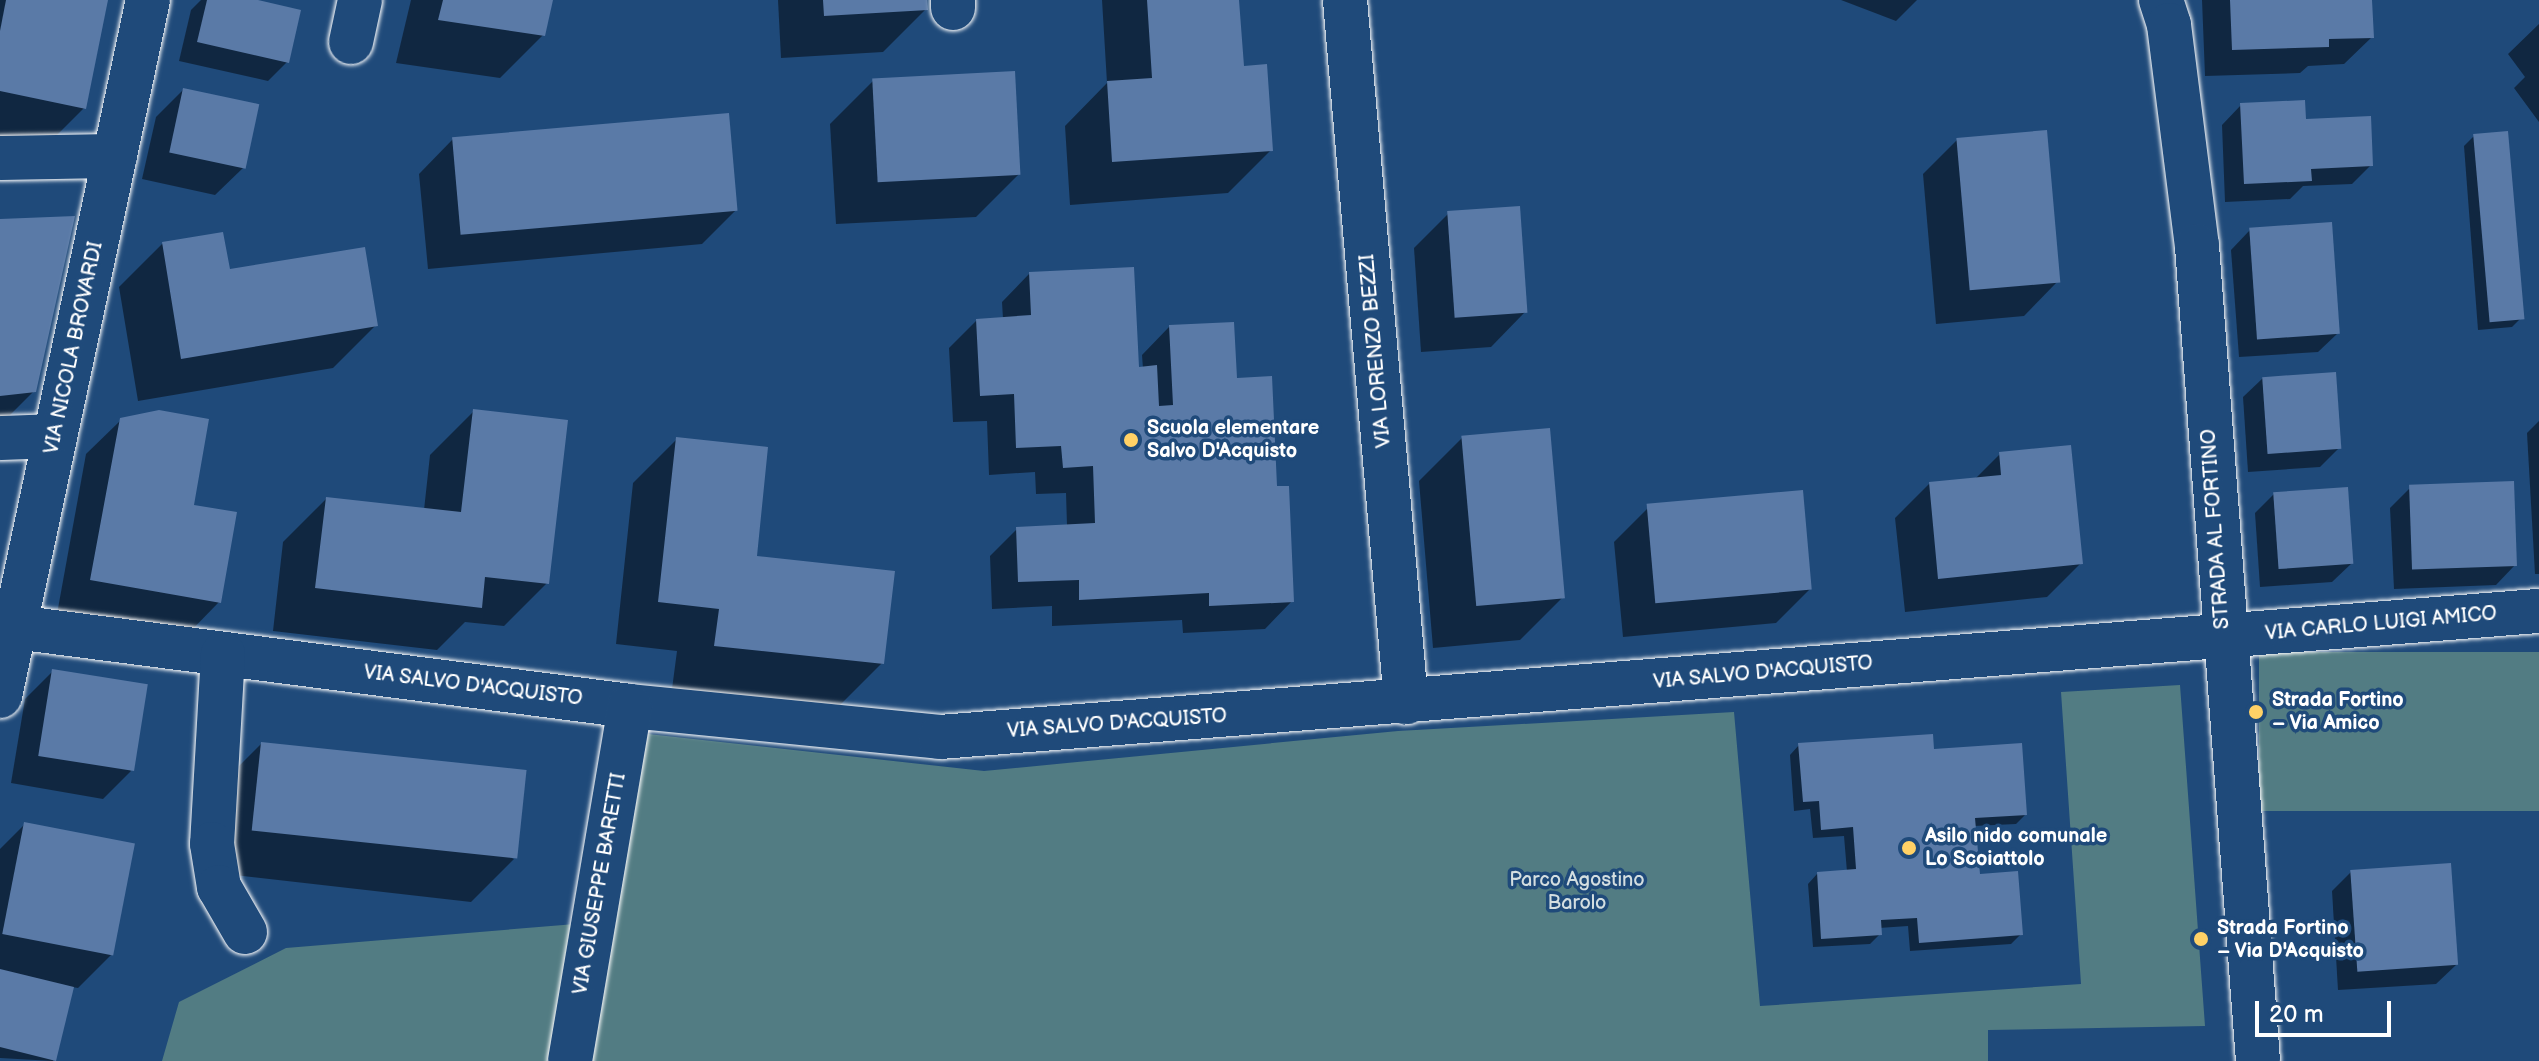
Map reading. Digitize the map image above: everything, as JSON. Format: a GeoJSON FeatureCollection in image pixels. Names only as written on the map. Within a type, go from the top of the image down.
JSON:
{"type":"FeatureCollection","features":[{"type":"Feature","properties":{"kind":"street","name":"VIA NICOLA BROVARDI"},"geometry":{"type":"LineString","coordinates":[[6,658],[148,0]]}},
{"type":"Feature","properties":{"kind":"street"},"geometry":{"type":"LineString","coordinates":[[351,42],[360,0]]}},
{"type":"Feature","properties":{"kind":"street","name":"VIA LORENZO BEZZI"},"geometry":{"type":"LineString","coordinates":[[1345,0],[1406,702]]}},
{"type":"Feature","properties":{"kind":"street","name":"STRADA AL FORTINO"},"geometry":{"type":"LineString","coordinates":[[2161,0],[2169,25],[2197,246],[2258,1061]]}},
{"type":"Feature","properties":{"kind":"street"},"geometry":{"type":"LineString","coordinates":[[0,158],[115,156]]}},
{"type":"Feature","properties":{"kind":"street"},"geometry":{"type":"LineString","coordinates":[[0,438],[55,436]]}},
{"type":"Feature","properties":{"kind":"street","name":"VIA CARLO LUIGI AMICO"},"geometry":{"type":"LineString","coordinates":[[2224,637],[2539,611]]}},
{"type":"Feature","properties":{"kind":"street","name":"VIA SALVO D'ACQUISTO"},"geometry":{"type":"LineString","coordinates":[[6,658],[223,654],[630,706],[940,737],[2224,637]]}},
{"type":"Feature","properties":{"kind":"street"},"geometry":{"type":"LineString","coordinates":[[223,654],[212,844],[219,887],[245,932]]}},
{"type":"Feature","properties":{"kind":"street","name":"VIA GIUSEPPE BARETTI"},"geometry":{"type":"LineString","coordinates":[[570,1061],[630,706]]}},
{"type":"Feature","properties":{"kind":"green space"},"geometry":{"type":"Polygon","coordinates":[[[2259,652],[2539,652],[2539,811],[2259,811],[2259,652]]]}},
{"type":"Feature","properties":{"kind":"green space","name":"Parco Agostino Barolo"},"geometry":{"type":"Polygon","coordinates":[[[2180,685],[2205,1026],[1988,1030],[1988,1061],[162,1061],[179,1002],[286,948],[612,921],[648,734],[984,771],[1398,731],[1734,712],[1760,1006],[2081,984],[2061,692],[2180,685]]]}},
{"type":"Feature","properties":{"kind":"building"},"geometry":{"type":"Polygon","coordinates":[[[6,0],[108,0],[86,109],[0,91],[0,31],[6,0]]]}},
{"type":"Feature","properties":{"kind":"building"},"geometry":{"type":"Polygon","coordinates":[[[207,0],[258,0],[301,10],[289,63],[197,42],[207,0]]]}},
{"type":"Feature","properties":{"kind":"building"},"geometry":{"type":"Polygon","coordinates":[[[443,0],[553,0],[545,36],[438,20],[443,0]]]}},
{"type":"Feature","properties":{"kind":"building"},"geometry":{"type":"Polygon","coordinates":[[[823,0],[927,0],[928,10],[824,16],[823,0]]]}},
{"type":"Feature","properties":{"kind":"building"},"geometry":{"type":"Polygon","coordinates":[[[1147,0],[1239,0],[1244,66],[1267,64],[1273,151],[1112,162],[1107,81],[1152,78],[1147,0]]]}},
{"type":"Feature","properties":{"kind":"building"},"geometry":{"type":"Polygon","coordinates":[[[2230,0],[2372,0],[2374,38],[2329,39],[2329,47],[2232,50],[2230,0]]]}},
{"type":"Feature","properties":{"kind":"building"},"geometry":{"type":"Polygon","coordinates":[[[1015,71],[1020,175],[878,182],[872,78],[1015,71]]]}},
{"type":"Feature","properties":{"kind":"building"},"geometry":{"type":"Polygon","coordinates":[[[183,88],[259,104],[246,169],[169,153],[183,88]]]}},
{"type":"Feature","properties":{"kind":"building"},"geometry":{"type":"Polygon","coordinates":[[[2305,100],[2306,119],[2371,116],[2373,166],[2311,169],[2312,181],[2244,184],[2240,103],[2305,100]]]}},
{"type":"Feature","properties":{"kind":"building"},"geometry":{"type":"Polygon","coordinates":[[[729,113],[738,211],[461,235],[452,137],[729,113]]]}},
{"type":"Feature","properties":{"kind":"building"},"geometry":{"type":"Polygon","coordinates":[[[2047,130],[2060,282],[1970,290],[1956,138],[2047,130]]]}},
{"type":"Feature","properties":{"kind":"building"},"geometry":{"type":"Polygon","coordinates":[[[2508,131],[2524,319],[2490,322],[2473,134],[2508,131]]]}},
{"type":"Feature","properties":{"kind":"building"},"geometry":{"type":"Polygon","coordinates":[[[1520,206],[1527,313],[1455,318],[1447,211],[1520,206]]]}},
{"type":"Feature","properties":{"kind":"building"},"geometry":{"type":"Polygon","coordinates":[[[75,216],[36,392],[0,396],[0,219],[75,216]]]}},
{"type":"Feature","properties":{"kind":"building"},"geometry":{"type":"Polygon","coordinates":[[[2332,222],[2340,334],[2257,340],[2249,228],[2332,222]]]}},
{"type":"Feature","properties":{"kind":"building"},"geometry":{"type":"Polygon","coordinates":[[[223,232],[230,269],[365,247],[378,326],[181,359],[162,242],[223,232]]]}},
{"type":"Feature","properties":{"kind":"building"},"geometry":{"type":"Polygon","coordinates":[[[1134,267],[1139,367],[1157,365],[1159,406],[1173,405],[1169,325],[1234,322],[1237,378],[1272,376],[1277,486],[1289,486],[1294,602],[1209,606],[1209,593],[1079,600],[1079,580],[1018,582],[1016,527],[1095,523],[1093,466],[1063,468],[1061,446],[1016,448],[1014,394],[980,396],[976,319],[1031,315],[1029,272],[1134,267]]]}},
{"type":"Feature","properties":{"kind":"building"},"geometry":{"type":"Polygon","coordinates":[[[2336,372],[2341,449],[2268,454],[2262,377],[2336,372]]]}},
{"type":"Feature","properties":{"kind":"building"},"geometry":{"type":"Polygon","coordinates":[[[473,409],[568,420],[549,584],[485,577],[482,608],[315,588],[326,497],[461,512],[473,409]]]}},
{"type":"Feature","properties":{"kind":"building"},"geometry":{"type":"Polygon","coordinates":[[[159,410],[209,419],[194,505],[237,512],[221,603],[90,580],[120,418],[159,410]]]}},
{"type":"Feature","properties":{"kind":"building"},"geometry":{"type":"Polygon","coordinates":[[[1550,428],[1565,598],[1476,606],[1461,436],[1550,428]]]}},
{"type":"Feature","properties":{"kind":"building"},"geometry":{"type":"Polygon","coordinates":[[[676,437],[768,447],[757,556],[895,571],[884,664],[714,646],[719,609],[658,602],[676,437]]]}},
{"type":"Feature","properties":{"kind":"building"},"geometry":{"type":"Polygon","coordinates":[[[2071,445],[2083,564],[1938,579],[1929,482],[2001,475],[1999,452],[2071,445]]]}},
{"type":"Feature","properties":{"kind":"building"},"geometry":{"type":"Polygon","coordinates":[[[2514,481],[2517,566],[2412,570],[2409,485],[2514,481]]]}},
{"type":"Feature","properties":{"kind":"building"},"geometry":{"type":"Polygon","coordinates":[[[2348,487],[2353,564],[2279,569],[2273,492],[2348,487]]]}},
{"type":"Feature","properties":{"kind":"building"},"geometry":{"type":"Polygon","coordinates":[[[1803,490],[1812,590],[1655,603],[1647,504],[1803,490]]]}},
{"type":"Feature","properties":{"kind":"building"},"geometry":{"type":"Polygon","coordinates":[[[52,669],[148,684],[134,771],[38,756],[52,669]]]}},
{"type":"Feature","properties":{"kind":"building"},"geometry":{"type":"Polygon","coordinates":[[[1933,734],[1934,749],[2022,743],[2027,815],[1975,818],[1980,874],[2018,871],[2023,935],[1919,943],[1917,918],[1881,920],[1882,935],[1821,939],[1817,872],[1856,869],[1853,827],[1821,830],[1819,801],[1803,802],[1798,743],[1933,734]]]}},
{"type":"Feature","properties":{"kind":"building"},"geometry":{"type":"Polygon","coordinates":[[[261,742],[527,770],[517,858],[252,831],[261,742]]]}},
{"type":"Feature","properties":{"kind":"building"},"geometry":{"type":"Polygon","coordinates":[[[24,822],[135,844],[113,955],[2,934],[24,822]]]}},
{"type":"Feature","properties":{"kind":"building"},"geometry":{"type":"Polygon","coordinates":[[[2451,863],[2458,965],[2357,972],[2350,870],[2451,863]]]}},
{"type":"Feature","properties":{"kind":"building"},"geometry":{"type":"Polygon","coordinates":[[[0,969],[74,987],[56,1061],[0,1047],[0,969]]]}},
{"type":"Feature","properties":{"kind":"place","name":"Scuola elementare Salvo D'Acquisto"},"geometry":{"type":"Point","coordinates":[1131,440]}},
{"type":"Feature","properties":{"kind":"place","name":"Strada Fortino – Via Amico"},"geometry":{"type":"Point","coordinates":[2256,712]}},
{"type":"Feature","properties":{"kind":"place","name":"Asilo nido comunale Lo Scoiattolo"},"geometry":{"type":"Point","coordinates":[1909,848]}},
{"type":"Feature","properties":{"kind":"place","name":"Strada Fortino – Via D'Acquisto"},"geometry":{"type":"Point","coordinates":[2201,939]}}]}
